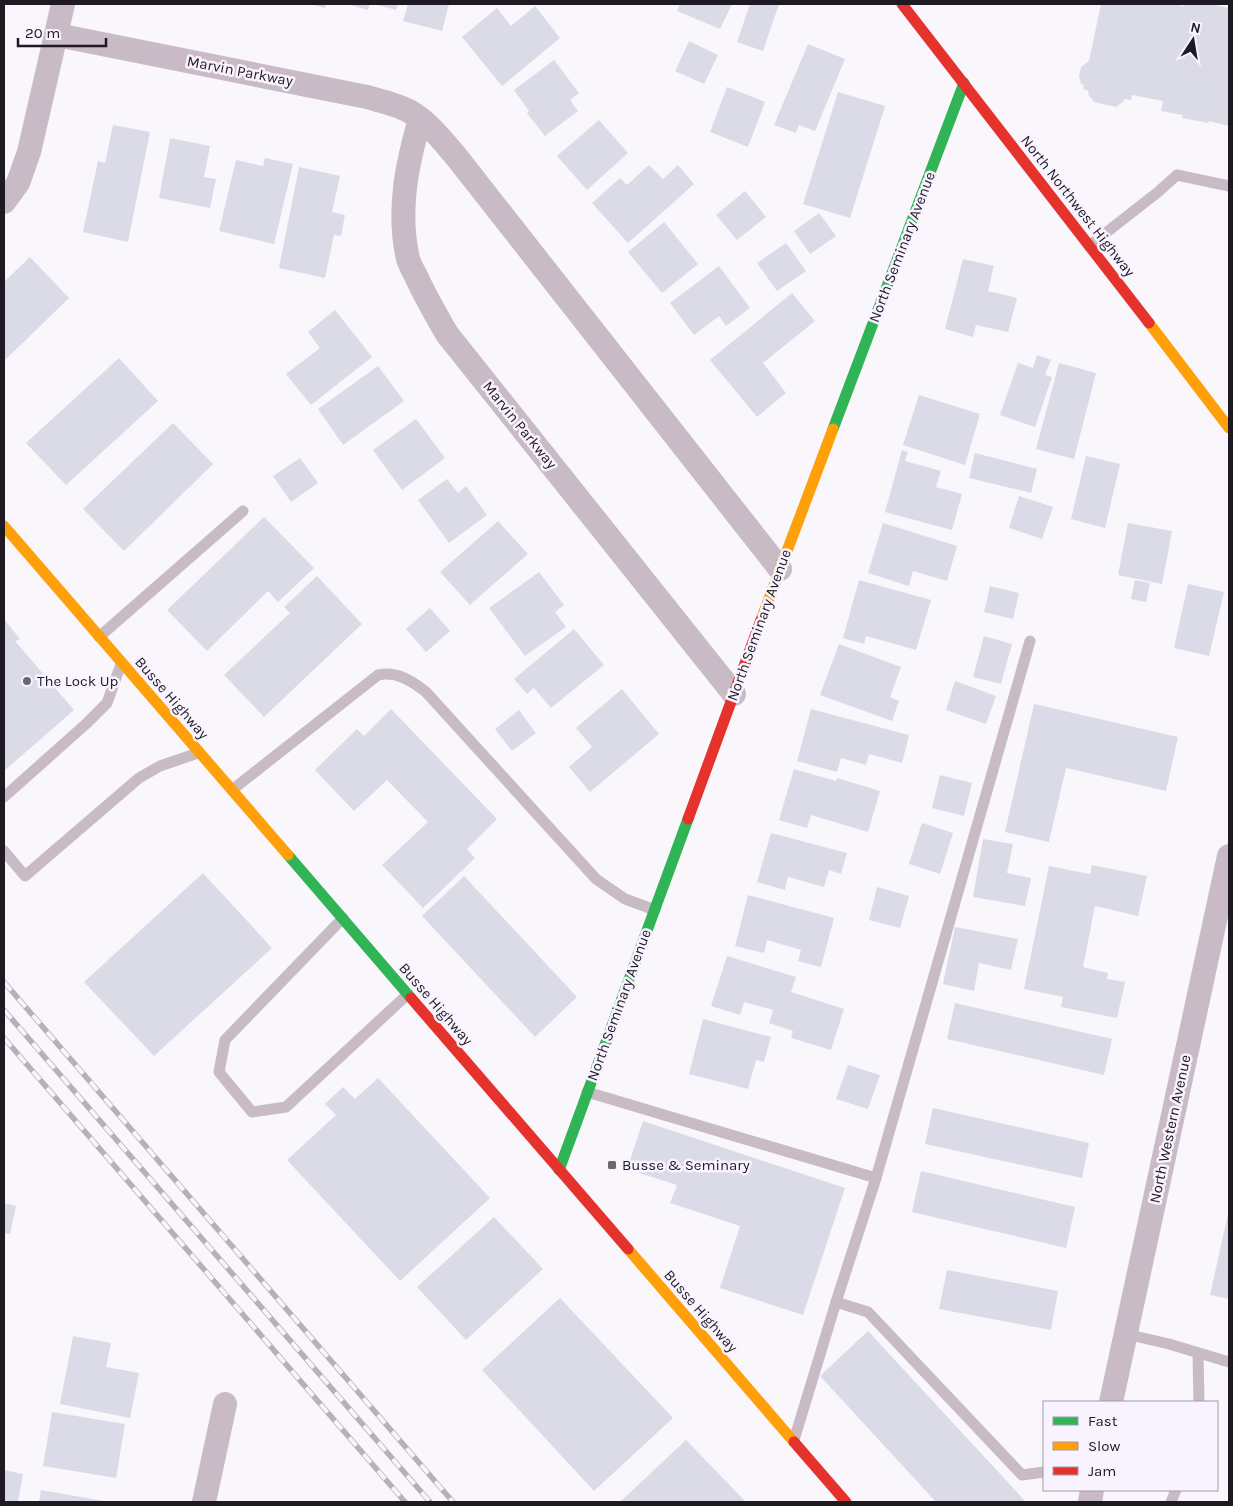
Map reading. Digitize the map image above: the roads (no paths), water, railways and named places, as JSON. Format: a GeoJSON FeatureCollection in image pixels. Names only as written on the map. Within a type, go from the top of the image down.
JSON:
{"type":"FeatureCollection","features":[{"type":"Feature","properties":{"kind":"main road","name":"North Northwest Highway"},"geometry":{"type":"LineString","coordinates":[[902,4],[1229,428]]}},
{"type":"Feature","properties":{"kind":"main road","name":"North Seminary Avenue"},"geometry":{"type":"LineString","coordinates":[[560,1170],[780,569],[964,83]]}},
{"type":"Feature","properties":{"kind":"main road","name":"Busse Highway"},"geometry":{"type":"LineString","coordinates":[[4,526],[846,1502]]}},
{"type":"Feature","properties":{"kind":"street"},"geometry":{"type":"LineString","coordinates":[[4,202],[18,183],[29,152],[63,4]]}},
{"type":"Feature","properties":{"kind":"street","name":"Marvin Parkway"},"geometry":{"type":"LineString","coordinates":[[57,34],[367,96],[408,110],[438,135],[455,155],[780,569]]}},
{"type":"Feature","properties":{"kind":"street","name":"Marvin Parkway"},"geometry":{"type":"LineString","coordinates":[[420,119],[409,158],[404,192],[404,229],[408,260],[422,290],[447,334],[734,694]]}},
{"type":"Feature","properties":{"kind":"street","name":"North Western Avenue"},"geometry":{"type":"LineString","coordinates":[[1111,1401],[1228,869]]}},
{"type":"Feature","properties":{"kind":"street"},"geometry":{"type":"LineString","coordinates":[[204,1502],[225,1404]]}},
{"type":"Feature","properties":{"kind":"lane"},"geometry":{"type":"LineString","coordinates":[[1089,246],[1178,175],[1229,186]]}},
{"type":"Feature","properties":{"kind":"lane"},"geometry":{"type":"LineString","coordinates":[[99,637],[243,511]]}},
{"type":"Feature","properties":{"kind":"lane"},"geometry":{"type":"LineString","coordinates":[[794,1442],[876,1178],[1030,640]]}},
{"type":"Feature","properties":{"kind":"lane"},"geometry":{"type":"LineString","coordinates":[[4,797],[107,703],[121,662]]}},
{"type":"Feature","properties":{"kind":"lane"},"geometry":{"type":"LineString","coordinates":[[232,790],[378,675],[395,675],[412,681],[426,692],[596,879],[625,899],[654,910]]}},
{"type":"Feature","properties":{"kind":"lane"},"geometry":{"type":"LineString","coordinates":[[4,851],[25,876],[140,778],[160,766],[199,753]]}},
{"type":"Feature","properties":{"kind":"lane"},"geometry":{"type":"LineString","coordinates":[[342,918],[225,1040],[219,1072],[252,1112],[286,1108],[408,994]]}},
{"type":"Feature","properties":{"kind":"lane"},"geometry":{"type":"LineString","coordinates":[[587,1092],[876,1178]]}},
{"type":"Feature","properties":{"kind":"lane"},"geometry":{"type":"LineString","coordinates":[[836,1302],[868,1312],[1022,1475],[1043,1472]]}},
{"type":"Feature","properties":{"kind":"lane"},"geometry":{"type":"LineString","coordinates":[[1126,1334],[1229,1362]]}},
{"type":"Feature","properties":{"kind":"lane"},"geometry":{"type":"LineString","coordinates":[[1198,1353],[1199,1401]]}},
{"type":"Feature","properties":{"kind":"railway"},"geometry":{"type":"LineString","coordinates":[[4,982],[453,1502]]}},
{"type":"Feature","properties":{"kind":"railway"},"geometry":{"type":"LineString","coordinates":[[4,1010],[430,1502]]}},
{"type":"Feature","properties":{"kind":"railway"},"geometry":{"type":"LineString","coordinates":[[4,1038],[405,1502]]}},
{"type":"Feature","properties":{"kind":"place","name":"The Lock Up"},"geometry":{"type":"Point","coordinates":[27,681]}},
{"type":"Feature","properties":{"kind":"place","name":"Busse & Seminary"},"geometry":{"type":"Point","coordinates":[612,1165]}}]}
